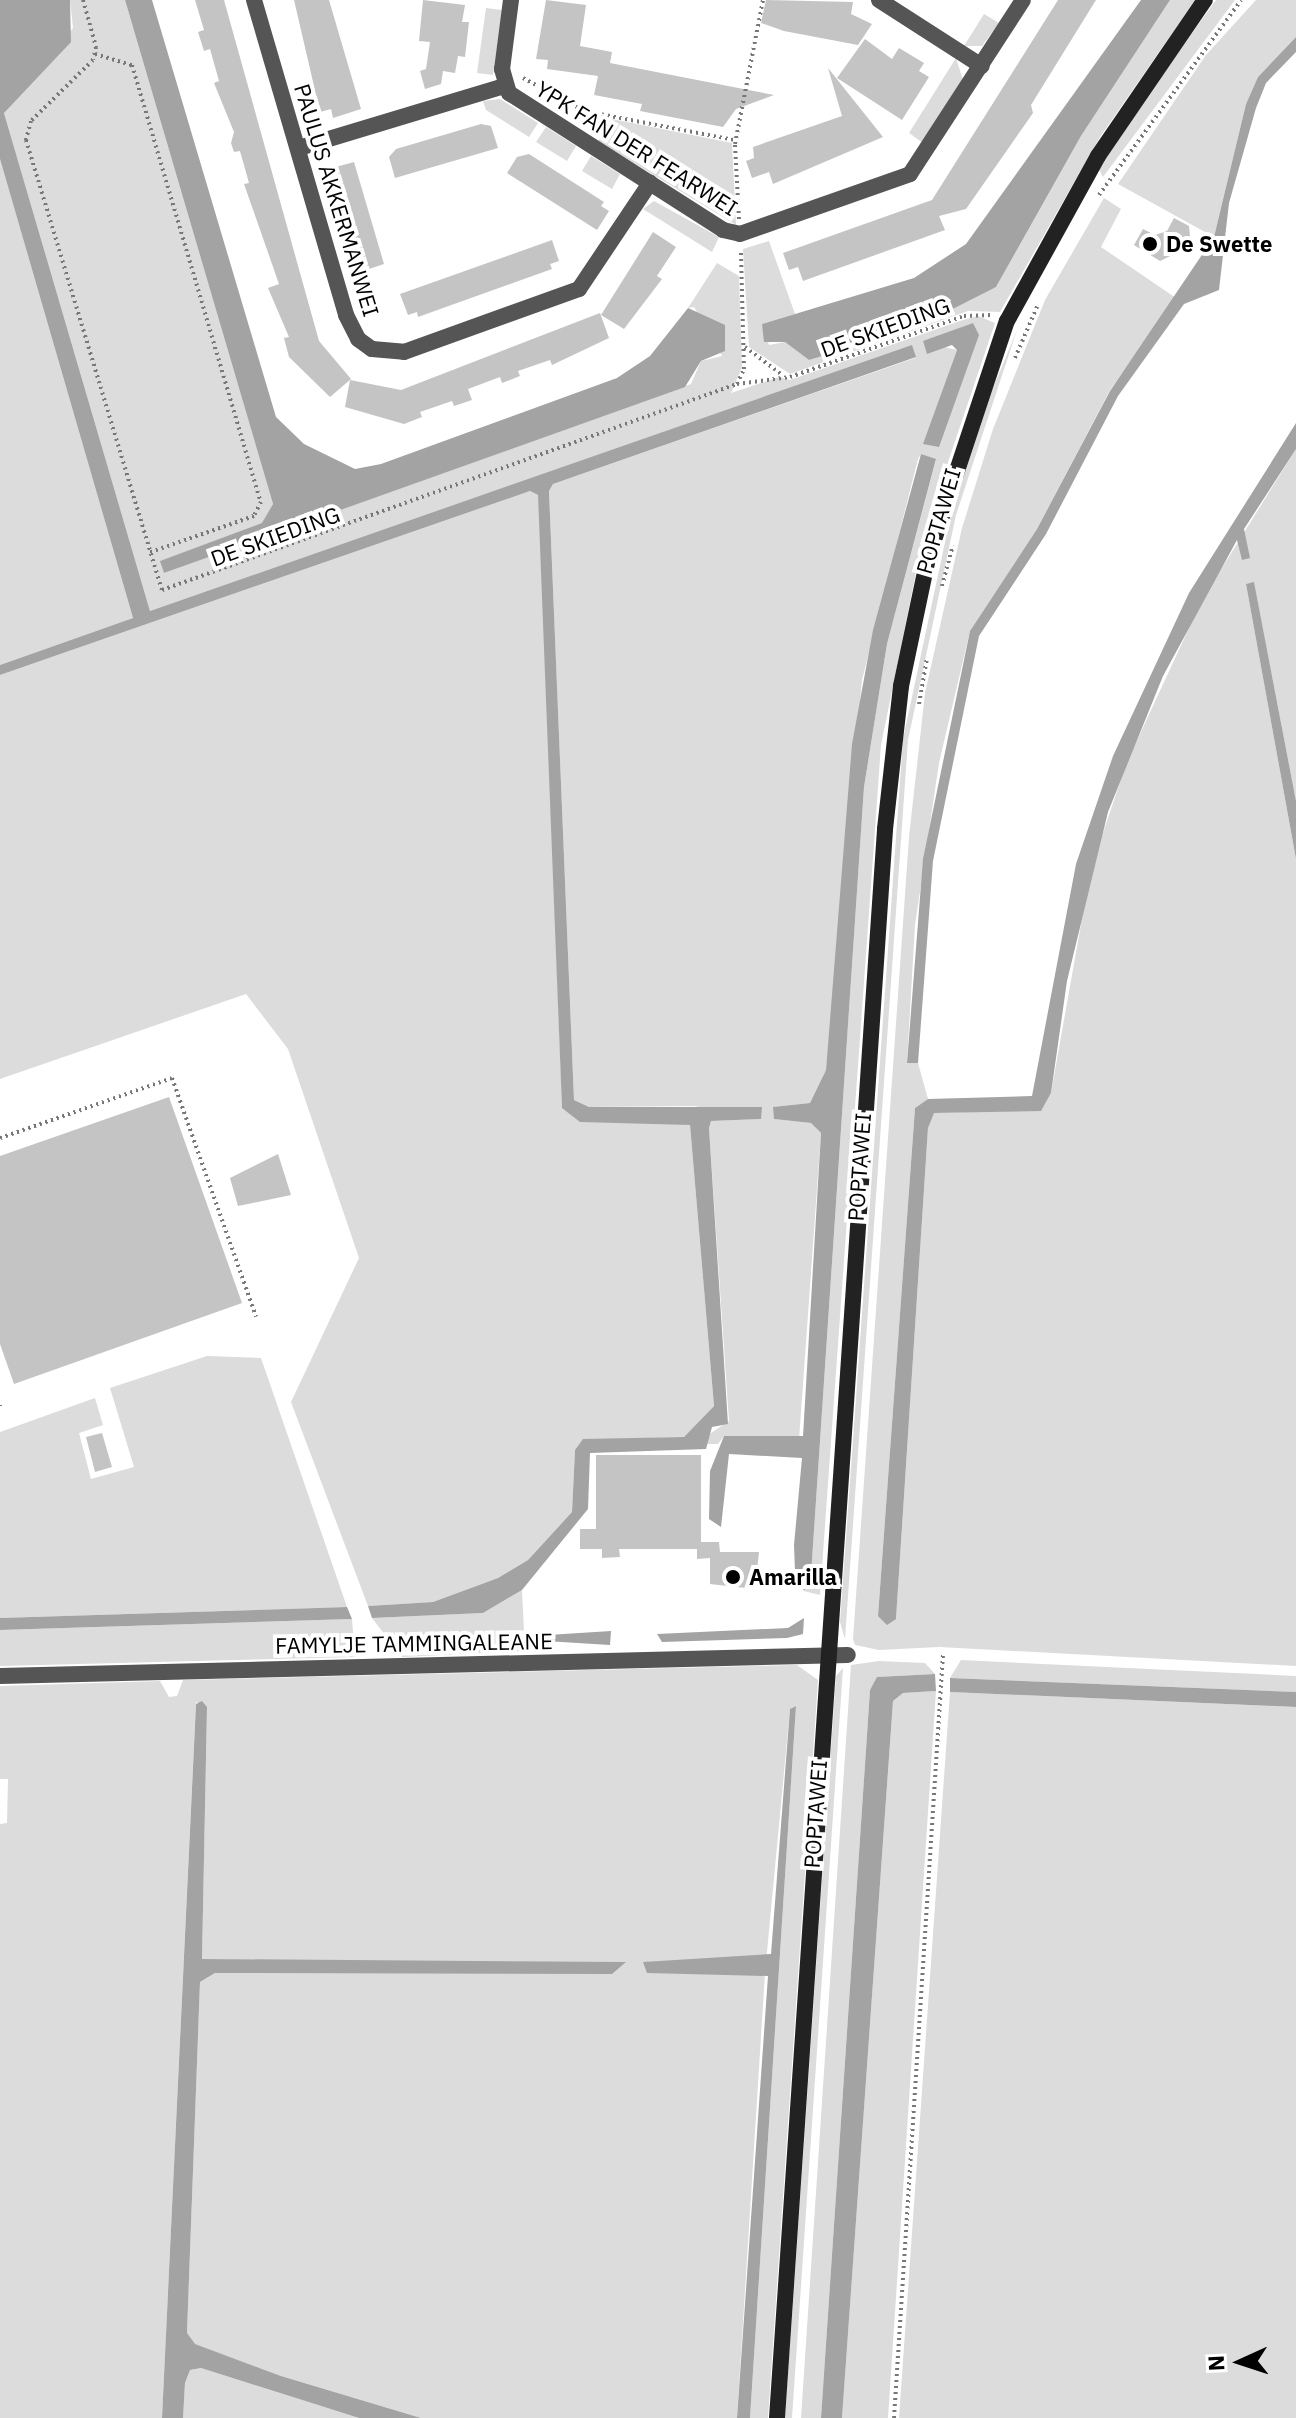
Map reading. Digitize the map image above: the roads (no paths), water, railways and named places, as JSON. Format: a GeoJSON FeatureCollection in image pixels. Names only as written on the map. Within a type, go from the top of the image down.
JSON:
{"type":"FeatureCollection","features":[{"type":"Feature","properties":{"kind":"main road","name":"POPTAWEI"},"geometry":{"type":"LineString","coordinates":[[777,2418],[891,753],[928,558],[967,430],[1017,299],[1105,144],[1205,0]]}},
{"type":"Feature","properties":{"kind":"street","name":"PAULUS AKKERMANWEI"},"geometry":{"type":"LineString","coordinates":[[254,0],[351,328],[363,344],[393,354],[583,287],[650,183]]}},
{"type":"Feature","properties":{"kind":"street"},"geometry":{"type":"LineString","coordinates":[[299,148],[503,82],[511,0]]}},
{"type":"Feature","properties":{"kind":"street"},"geometry":{"type":"LineString","coordinates":[[879,0],[982,66]]}},
{"type":"Feature","properties":{"kind":"street","name":"YPK FAN DER FEARWEI"},"geometry":{"type":"LineString","coordinates":[[503,82],[723,230],[740,234],[910,174],[1023,0]]}},
{"type":"Feature","properties":{"kind":"street","name":"FAMYLJE TAMMINGALEANE"},"geometry":{"type":"LineString","coordinates":[[0,1676],[848,1655]]}},
{"type":"Feature","properties":{"kind":"place","name":"De Swette"},"geometry":{"type":"Point","coordinates":[1150,244]}},
{"type":"Feature","properties":{"kind":"place","name":"Amarilla"},"geometry":{"type":"Point","coordinates":[733,1577]}}]}
